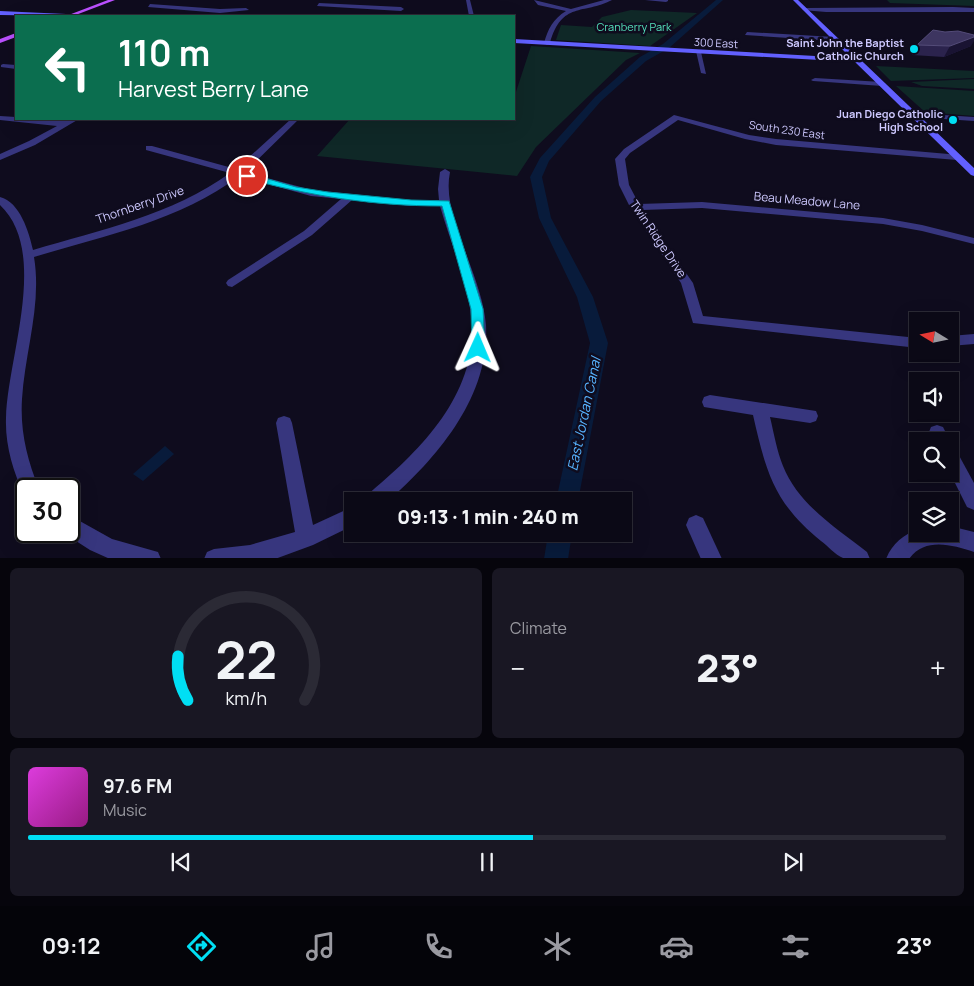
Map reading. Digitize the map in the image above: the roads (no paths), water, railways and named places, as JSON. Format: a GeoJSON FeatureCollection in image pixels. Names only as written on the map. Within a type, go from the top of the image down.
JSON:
{"type":"FeatureCollection","features":[{"type":"Feature","properties":{"kind":"main road"},"geometry":{"type":"LineString","coordinates":[[70,15],[117,0]]}},
{"type":"Feature","properties":{"kind":"main road"},"geometry":{"type":"LineString","coordinates":[[0,41],[15,35]]}},
{"type":"Feature","properties":{"kind":"street"},"geometry":{"type":"LineString","coordinates":[[164,0],[150,6],[220,11],[246,10]]}},
{"type":"Feature","properties":{"kind":"street"},"geometry":{"type":"LineString","coordinates":[[244,0],[246,10],[244,15]]}},
{"type":"Feature","properties":{"kind":"street"},"geometry":{"type":"LineString","coordinates":[[400,15],[402,0]]}},
{"type":"Feature","properties":{"kind":"street"},"geometry":{"type":"LineString","coordinates":[[468,0],[472,15]]}},
{"type":"Feature","properties":{"kind":"street"},"geometry":{"type":"LineString","coordinates":[[536,0],[540,4],[571,10]]}},
{"type":"Feature","properties":{"kind":"street"},"geometry":{"type":"LineString","coordinates":[[547,43],[553,24],[559,17],[571,10],[610,0]]}},
{"type":"Feature","properties":{"kind":"street"},"geometry":{"type":"LineString","coordinates":[[647,0],[666,1]]}},
{"type":"Feature","properties":{"kind":"street"},"geometry":{"type":"LineString","coordinates":[[795,0],[974,173]]}},
{"type":"Feature","properties":{"kind":"street"},"geometry":{"type":"LineString","coordinates":[[319,5],[401,9]]}},
{"type":"Feature","properties":{"kind":"street"},"geometry":{"type":"LineString","coordinates":[[805,10],[855,12],[920,8],[974,10]]}},
{"type":"Feature","properties":{"kind":"street"},"geometry":{"type":"LineString","coordinates":[[0,13],[45,15]]}},
{"type":"Feature","properties":{"kind":"street"},"geometry":{"type":"LineString","coordinates":[[747,34],[834,38]]}},
{"type":"Feature","properties":{"kind":"street","name":"300 East"},"geometry":{"type":"LineString","coordinates":[[515,41],[857,60]]}},
{"type":"Feature","properties":{"kind":"street"},"geometry":{"type":"LineString","coordinates":[[698,52],[704,72]]}},
{"type":"Feature","properties":{"kind":"street"},"geometry":{"type":"LineString","coordinates":[[3,66],[15,67]]}},
{"type":"Feature","properties":{"kind":"street"},"geometry":{"type":"LineString","coordinates":[[815,80],[882,84]]}},
{"type":"Feature","properties":{"kind":"street"},"geometry":{"type":"LineString","coordinates":[[914,115],[974,119]]}},
{"type":"Feature","properties":{"kind":"street","name":"South 230 East"},"geometry":{"type":"LineString","coordinates":[[677,117],[720,130],[776,142],[957,157]]}},
{"type":"Feature","properties":{"kind":"street","name":"Twin Ridge Drive"},"geometry":{"type":"LineString","coordinates":[[677,117],[627,151],[620,159],[624,185],[635,207],[687,282],[698,320],[909,341]]}},
{"type":"Feature","properties":{"kind":"street"},"geometry":{"type":"LineString","coordinates":[[0,118],[15,119]]}},
{"type":"Feature","properties":{"kind":"street"},"geometry":{"type":"LineString","coordinates":[[22,120],[66,124]]}},
{"type":"Feature","properties":{"kind":"street"},"geometry":{"type":"LineString","coordinates":[[0,157],[73,120]]}},
{"type":"Feature","properties":{"kind":"street","name":"Thornberry Drive"},"geometry":{"type":"LineString","coordinates":[[28,255],[161,213],[203,195],[237,173],[294,120]]}},
{"type":"Feature","properties":{"kind":"street"},"geometry":{"type":"LineString","coordinates":[[149,148],[311,193],[411,203],[446,203]]}},
{"type":"Feature","properties":{"kind":"street"},"geometry":{"type":"LineString","coordinates":[[384,492],[408,471],[449,422],[464,396],[474,371],[478,348],[477,309],[446,203],[442,184],[445,172]]}},
{"type":"Feature","properties":{"kind":"street"},"geometry":{"type":"LineString","coordinates":[[232,282],[308,233],[350,197]]}},
{"type":"Feature","properties":{"kind":"street"},"geometry":{"type":"LineString","coordinates":[[0,200],[16,216],[22,228],[28,255],[30,281],[29,308],[7,383],[3,420],[10,456],[21,478]]}},
{"type":"Feature","properties":{"kind":"street","name":"Beau Meadow Lane"},"geometry":{"type":"LineString","coordinates":[[635,207],[702,205],[883,222],[922,228],[974,241]]}},
{"type":"Feature","properties":{"kind":"street"},"geometry":{"type":"LineString","coordinates":[[959,340],[974,339]]}},
{"type":"Feature","properties":{"kind":"street"},"geometry":{"type":"LineString","coordinates":[[710,402],[810,416]]}},
{"type":"Feature","properties":{"kind":"street"},"geometry":{"type":"LineString","coordinates":[[760,409],[774,465],[788,494],[814,522],[860,558]]}},
{"type":"Feature","properties":{"kind":"street"},"geometry":{"type":"LineString","coordinates":[[284,423],[306,538]]}},
{"type":"Feature","properties":{"kind":"street"},"geometry":{"type":"LineString","coordinates":[[959,473],[974,502]]}},
{"type":"Feature","properties":{"kind":"street"},"geometry":{"type":"LineString","coordinates":[[214,558],[264,552],[306,538],[344,520]]}},
{"type":"Feature","properties":{"kind":"street"},"geometry":{"type":"LineString","coordinates":[[696,525],[712,558]]}},
{"type":"Feature","properties":{"kind":"street"},"geometry":{"type":"LineString","coordinates":[[80,533],[119,556],[151,558]]}},
{"type":"Feature","properties":{"kind":"street"},"geometry":{"type":"LineString","coordinates":[[896,558],[906,545],[926,536],[953,537],[974,542]]}},
{"type":"Feature","properties":{"kind":"water"},"geometry":{"type":"Polygon","coordinates":[[[165,446],[174,454],[143,481],[133,474],[165,446]]]}},
{"type":"Feature","properties":{"kind":"waterway","name":"East Jordan Canal"},"geometry":{"type":"LineString","coordinates":[[569,492],[599,343],[585,297],[545,218],[536,177],[544,160],[565,134],[598,99],[643,59],[666,46],[720,0]]}},
{"type":"Feature","properties":{"kind":"waterway","name":"East Jordan Canal"},"geometry":{"type":"LineString","coordinates":[[556,558],[559,542]]}},
{"type":"Feature","properties":{"kind":"place","name":"Saint John the Baptist Catholic Church"},"geometry":{"type":"Point","coordinates":[914,49]}},
{"type":"Feature","properties":{"kind":"place","name":"Juan Diego Catholic High School"},"geometry":{"type":"Point","coordinates":[953,120]}},
{"type":"Feature","properties":{"kind":"park label","name":"Cranberry Park"},"geometry":{"type":"Point","coordinates":[634,27]}}]}
